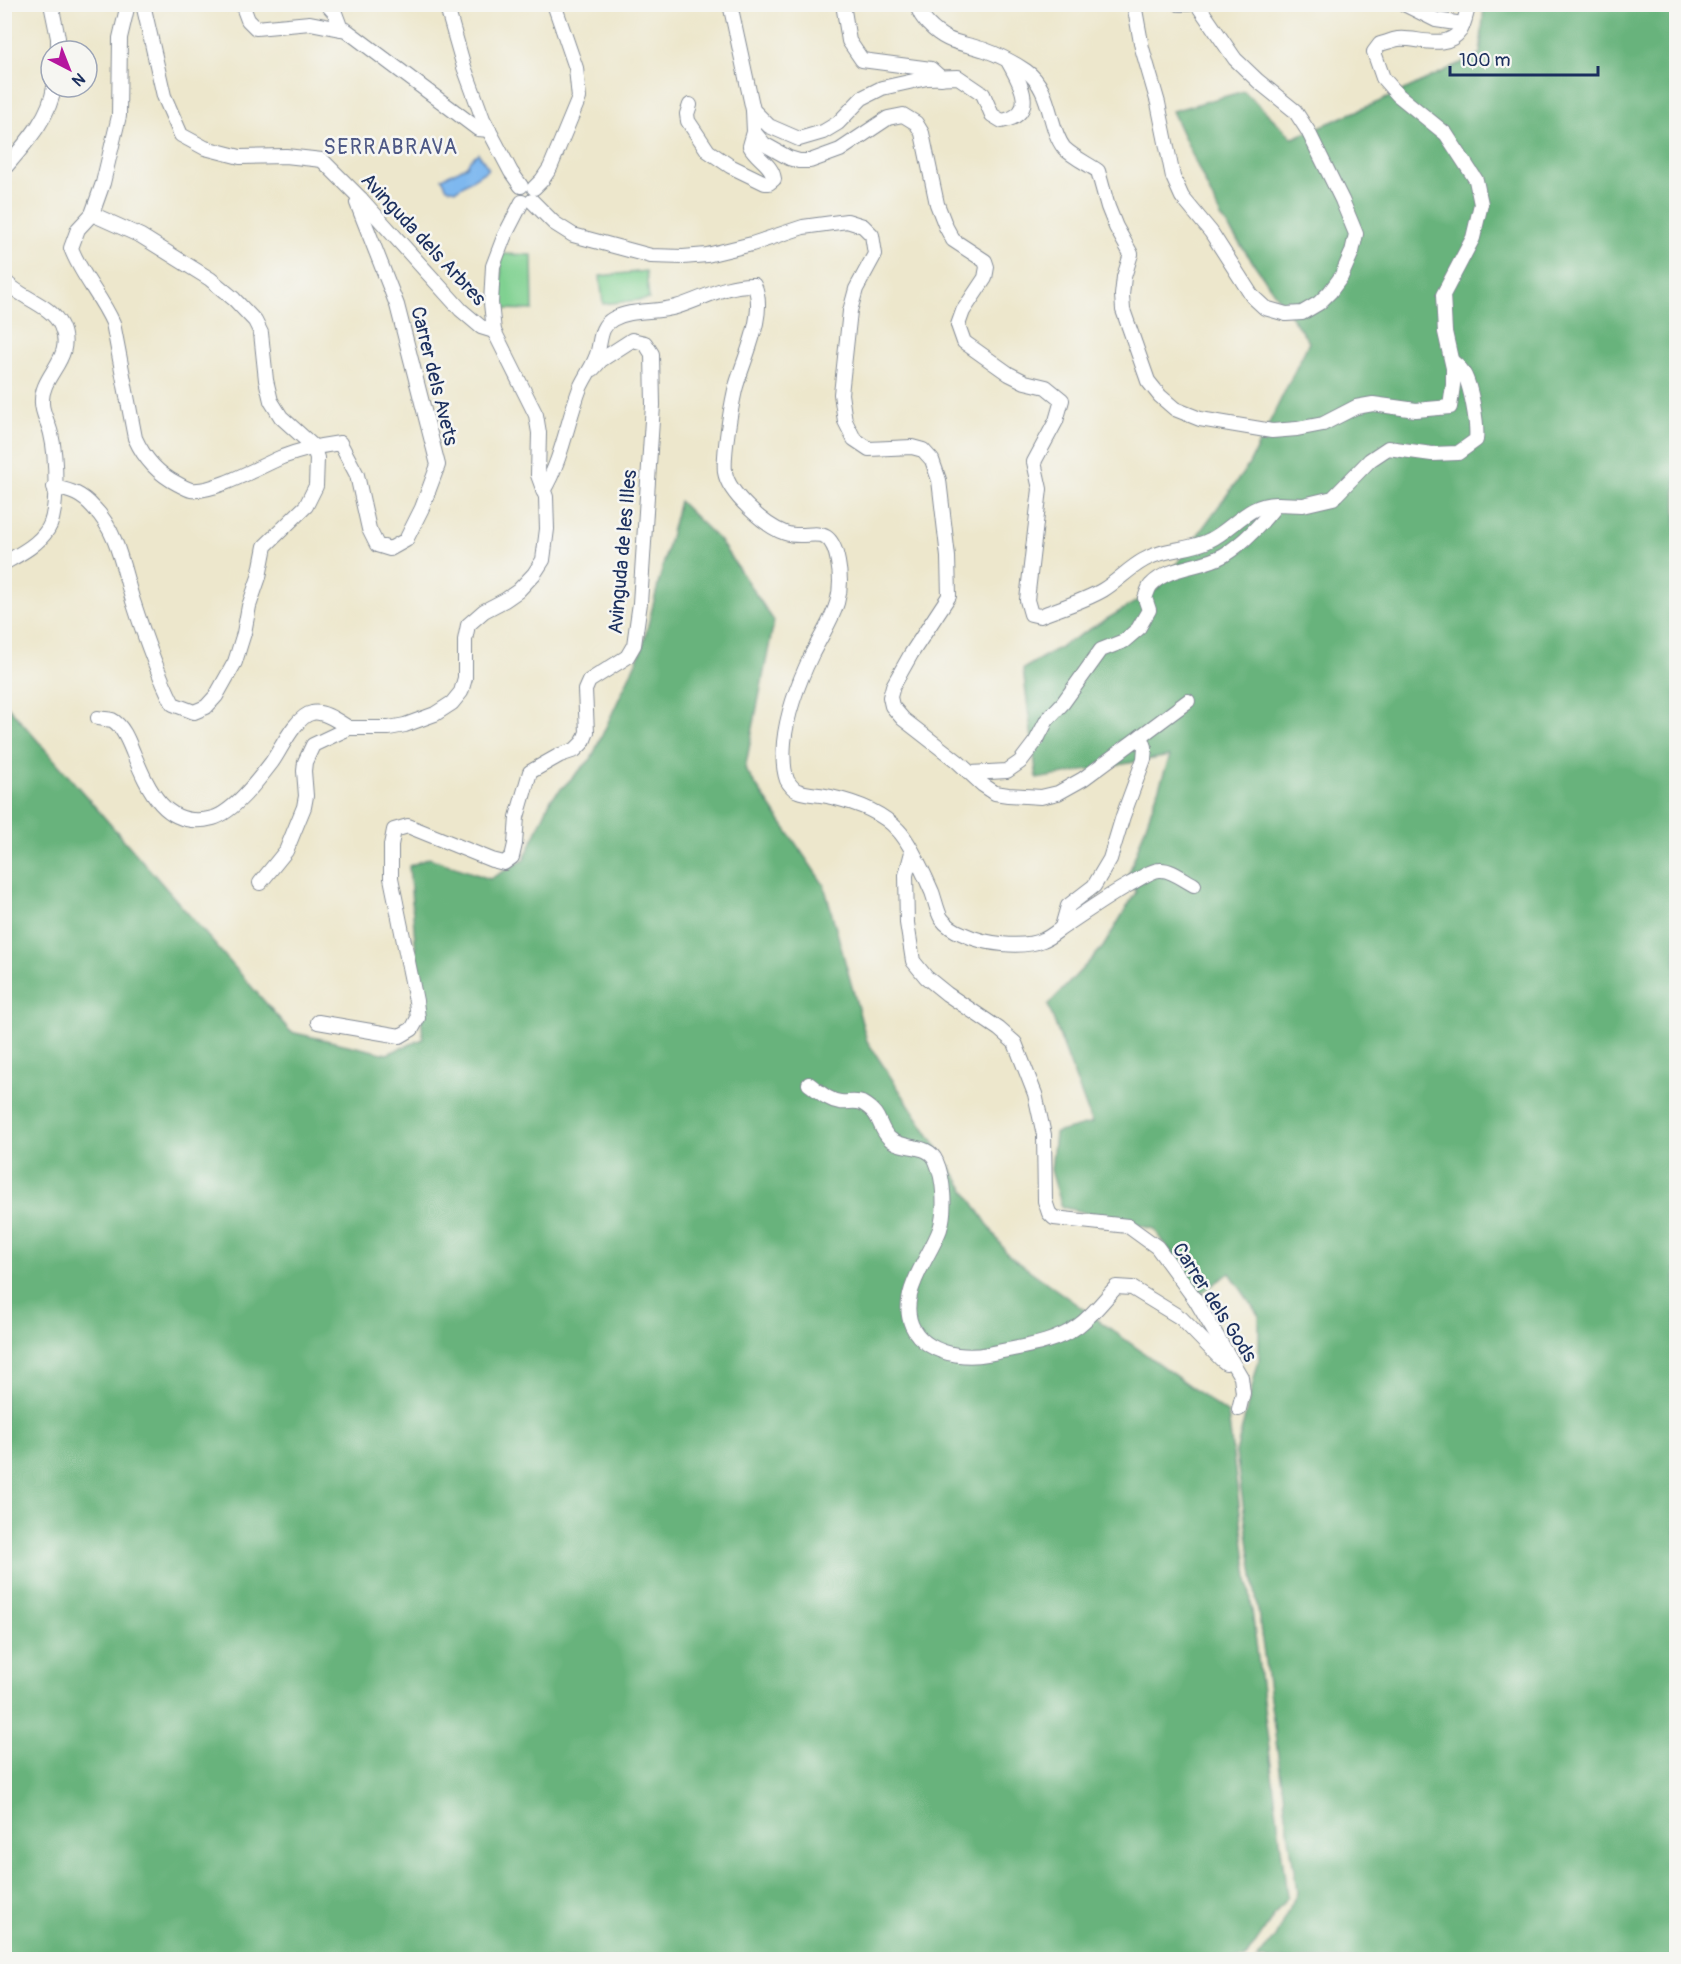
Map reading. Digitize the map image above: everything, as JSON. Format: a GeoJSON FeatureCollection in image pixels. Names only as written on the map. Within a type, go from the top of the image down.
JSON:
{"type":"FeatureCollection","features":[{"type":"Feature","properties":{"kind":"street"},"geometry":{"type":"LineString","coordinates":[[51,4],[58,39]]}},
{"type":"Feature","properties":{"kind":"street"},"geometry":{"type":"LineString","coordinates":[[128,4],[120,38],[118,116],[103,183],[92,214],[78,229],[71,248],[77,264],[106,308],[112,323],[135,438],[142,453],[157,470],[191,490],[206,488],[313,446]]}},
{"type":"Feature","properties":{"kind":"street","name":"Avinguda dels Arbres"},"geometry":{"type":"LineString","coordinates":[[143,4],[164,96],[181,135],[205,148],[240,157],[286,156],[322,160],[361,199],[461,310],[480,327],[494,332],[536,415],[539,433],[538,475],[546,497],[547,529],[543,560],[518,591],[484,611],[468,625],[465,640],[465,678],[461,692],[452,703],[435,714],[405,725],[389,728],[349,728],[313,745],[309,750],[304,771],[306,796],[304,807],[286,851],[260,883]]}},
{"type":"Feature","properties":{"kind":"street"},"geometry":{"type":"LineString","coordinates":[[242,4],[248,20],[256,28],[310,23],[346,30],[478,129],[489,130]]}},
{"type":"Feature","properties":{"kind":"street"},"geometry":{"type":"LineString","coordinates":[[327,4],[335,13],[341,29]]}},
{"type":"Feature","properties":{"kind":"street"},"geometry":{"type":"LineString","coordinates":[[446,4],[464,67],[483,119],[511,172],[527,194],[554,223],[573,235],[651,256],[683,257],[707,255],[752,244],[803,226],[847,221],[863,226],[872,235],[875,254],[856,289],[850,310],[841,394],[845,421],[854,438],[869,449],[912,447],[923,450],[932,460],[939,480],[948,557],[949,596],[893,686],[890,698],[892,706],[903,719],[995,793],[1041,797],[1058,793],[1083,779],[1188,701]]}},
{"type":"Feature","properties":{"kind":"street"},"geometry":{"type":"LineString","coordinates":[[494,332],[491,303],[493,267],[504,237],[527,194],[542,180],[550,168],[579,98],[576,68],[554,4]]}},
{"type":"Feature","properties":{"kind":"street"},"geometry":{"type":"LineString","coordinates":[[690,105],[687,114],[688,121],[708,151],[730,166],[765,183],[774,179],[773,171],[750,146],[754,132],[753,110],[730,4]]}},
{"type":"Feature","properties":{"kind":"street"},"geometry":{"type":"LineString","coordinates":[[843,4],[849,41],[862,60],[931,69],[941,78]]}},
{"type":"Feature","properties":{"kind":"street"},"geometry":{"type":"LineString","coordinates":[[917,4],[919,13],[936,33],[950,41],[987,51],[1028,72],[1042,91],[1064,147],[1098,171],[1108,207],[1131,254],[1124,277],[1123,309],[1148,381],[1160,396],[1175,409],[1200,419],[1272,431],[1323,424],[1356,406],[1372,404],[1416,410],[1450,407],[1453,385],[1452,361],[1445,332],[1443,295],[1473,238],[1481,204],[1476,180],[1446,134],[1398,95],[1383,78],[1374,52],[1380,44],[1398,39],[1445,41],[1458,34],[1469,4]]}},
{"type":"Feature","properties":{"kind":"street"},"geometry":{"type":"LineString","coordinates":[[1134,4],[1142,48],[1158,103],[1173,177],[1182,197],[1211,232],[1252,296],[1265,308],[1286,314],[1302,313],[1319,303],[1341,277],[1352,252],[1356,234],[1308,131],[1295,111],[1235,59],[1197,4]]}},
{"type":"Feature","properties":{"kind":"street"},"geometry":{"type":"LineString","coordinates":[[1179,4],[1189,4]]}},
{"type":"Feature","properties":{"kind":"street"},"geometry":{"type":"LineString","coordinates":[[1404,4],[1436,20],[1463,24]]}},
{"type":"Feature","properties":{"kind":"street"},"geometry":{"type":"LineString","coordinates":[[753,110],[769,126],[800,139],[823,132],[838,123],[862,98],[882,88],[927,78],[958,77],[982,94],[992,115],[1002,121],[1015,118],[1021,112],[1024,101],[1023,89],[1008,61]]}},
{"type":"Feature","properties":{"kind":"street"},"geometry":{"type":"LineString","coordinates":[[4,169],[45,115],[52,99]]}},
{"type":"Feature","properties":{"kind":"street"},"geometry":{"type":"LineString","coordinates":[[754,132],[764,144],[799,161],[810,160],[845,147],[888,118],[903,114],[916,123],[922,133],[937,204],[946,227],[953,240],[985,261],[987,267],[985,278],[963,311],[958,325],[964,342],[1009,374],[1025,382],[1046,387],[1062,400],[1056,421],[1034,462],[1040,489],[1028,600],[1030,614],[1040,616],[1101,591],[1144,560],[1158,553],[1187,549],[1210,540],[1247,513],[1266,504],[1303,506],[1334,498],[1370,460],[1388,448],[1432,454],[1458,453],[1476,440],[1478,429],[1468,386],[1462,371],[1452,361]]}},
{"type":"Feature","properties":{"kind":"street","name":"Carrer dels Avets"},"geometry":{"type":"LineString","coordinates":[[313,446],[340,443],[357,475],[369,530],[377,545],[390,549],[406,540],[422,508],[438,465],[397,305],[357,203],[361,199]]}},
{"type":"Feature","properties":{"kind":"street"},"geometry":{"type":"LineString","coordinates":[[54,487],[76,492],[95,508],[111,531],[134,604],[173,704],[194,712],[206,707],[216,696],[235,662],[266,546],[306,506],[316,486],[317,458],[313,446],[281,417],[271,401],[266,380],[261,333],[255,321],[210,279],[141,236],[92,214]]}},
{"type":"Feature","properties":{"kind":"street"},"geometry":{"type":"LineString","coordinates":[[4,280],[60,323],[65,345],[60,360],[43,392],[42,404],[51,434],[54,458],[52,517],[48,529],[31,546],[4,563]]}},
{"type":"Feature","properties":{"kind":"street"},"geometry":{"type":"LineString","coordinates":[[543,491],[552,478],[560,446],[598,352],[600,337],[606,324],[629,314],[674,307],[723,289],[739,285],[754,285],[759,294],[756,320],[735,390],[726,449],[725,474],[734,491],[748,507],[786,534],[819,534],[832,543],[838,562],[840,589],[835,614],[799,682],[786,726],[783,756],[788,781],[796,791],[831,797],[874,811],[899,830],[931,891],[941,918],[949,927],[963,935],[1013,945],[1044,940],[1126,887],[1158,870],[1171,872],[1194,885]]}},
{"type":"Feature","properties":{"kind":"street","name":"Avinguda de les Illes"},"geometry":{"type":"LineString","coordinates":[[318,1022],[400,1036],[412,1029],[418,1018],[416,1001],[391,878],[391,845],[394,830],[408,826],[504,863],[512,857],[517,817],[530,772],[554,758],[575,750],[583,742],[587,732],[585,690],[590,681],[627,657],[634,645],[640,603],[648,488],[653,405],[652,354],[645,344],[632,340],[601,360],[586,377]]}},
{"type":"Feature","properties":{"kind":"street"},"geometry":{"type":"LineString","coordinates":[[971,773],[1007,771],[1020,762],[1036,741],[1047,720],[1064,703],[1092,660],[1101,650],[1124,641],[1138,629],[1149,610],[1145,598],[1150,586],[1172,573],[1200,565],[1228,552],[1253,532],[1277,504]]}},
{"type":"Feature","properties":{"kind":"street"},"geometry":{"type":"LineString","coordinates":[[98,718],[113,721],[125,734],[157,801],[173,815],[189,821],[214,818],[231,808],[272,762],[301,718],[312,712],[349,728]]}},
{"type":"Feature","properties":{"kind":"street"},"geometry":{"type":"LineString","coordinates":[[1062,927],[1068,906],[1094,886],[1110,859],[1144,759],[1145,747],[1141,736]]}},
{"type":"Feature","properties":{"kind":"street","name":"Carrer dels Gods"},"geometry":{"type":"LineString","coordinates":[[912,852],[906,875],[907,923],[913,961],[926,977],[947,994],[999,1029],[1015,1043],[1035,1094],[1044,1135],[1045,1194],[1049,1213],[1054,1218],[1128,1226],[1157,1247],[1195,1299],[1241,1377],[1243,1393],[1239,1409]]}},
{"type":"Feature","properties":{"kind":"street"},"geometry":{"type":"LineString","coordinates":[[809,1083],[828,1099],[842,1102],[859,1101],[873,1110],[889,1138],[903,1146],[924,1149],[936,1159],[941,1180],[943,1209],[940,1227],[910,1293],[908,1312],[913,1328],[926,1345],[941,1352],[980,1356],[1043,1343],[1078,1326],[1116,1287],[1132,1288],[1181,1318],[1221,1359],[1234,1366]]}},
{"type":"Feature","properties":{"kind":"green space"},"geometry":{"type":"Polygon","coordinates":[[[1484,5],[1676,5],[1676,1959],[1257,1959],[1275,1937],[1297,1893],[1236,1453],[1259,1359],[1259,1316],[1230,1273],[1201,1293],[1154,1229],[1062,1207],[1051,1170],[1055,1133],[1092,1123],[1048,1005],[1103,947],[1136,892],[1127,879],[1170,756],[1037,779],[1023,669],[1159,588],[1248,466],[1309,342],[1221,217],[1172,111],[1244,91],[1293,138],[1383,100],[1480,54],[1484,5]]]}},
{"type":"Feature","properties":{"kind":"green space"},"geometry":{"type":"Polygon","coordinates":[[[501,254],[532,255],[533,310],[502,309],[501,254]]]}},
{"type":"Feature","properties":{"kind":"green space"},"geometry":{"type":"Polygon","coordinates":[[[646,271],[649,299],[603,304],[600,276],[646,271]]]}},
{"type":"Feature","properties":{"kind":"green space"},"geometry":{"type":"Polygon","coordinates":[[[679,501],[719,540],[774,621],[745,769],[824,885],[867,1041],[1007,1254],[1228,1414],[1287,1896],[1245,1959],[5,1959],[4,702],[291,1032],[387,1054],[423,1039],[409,866],[429,858],[490,879],[524,860],[551,799],[591,759],[642,649],[679,501]]]}},
{"type":"Feature","properties":{"kind":"water"},"geometry":{"type":"Polygon","coordinates":[[[478,153],[489,169],[456,190],[447,188],[442,178],[467,166],[478,153]]]}},
{"type":"Feature","properties":{"kind":"district","name":"SERRABRAVA"},"geometry":{"type":"Point","coordinates":[391,147]}}]}
